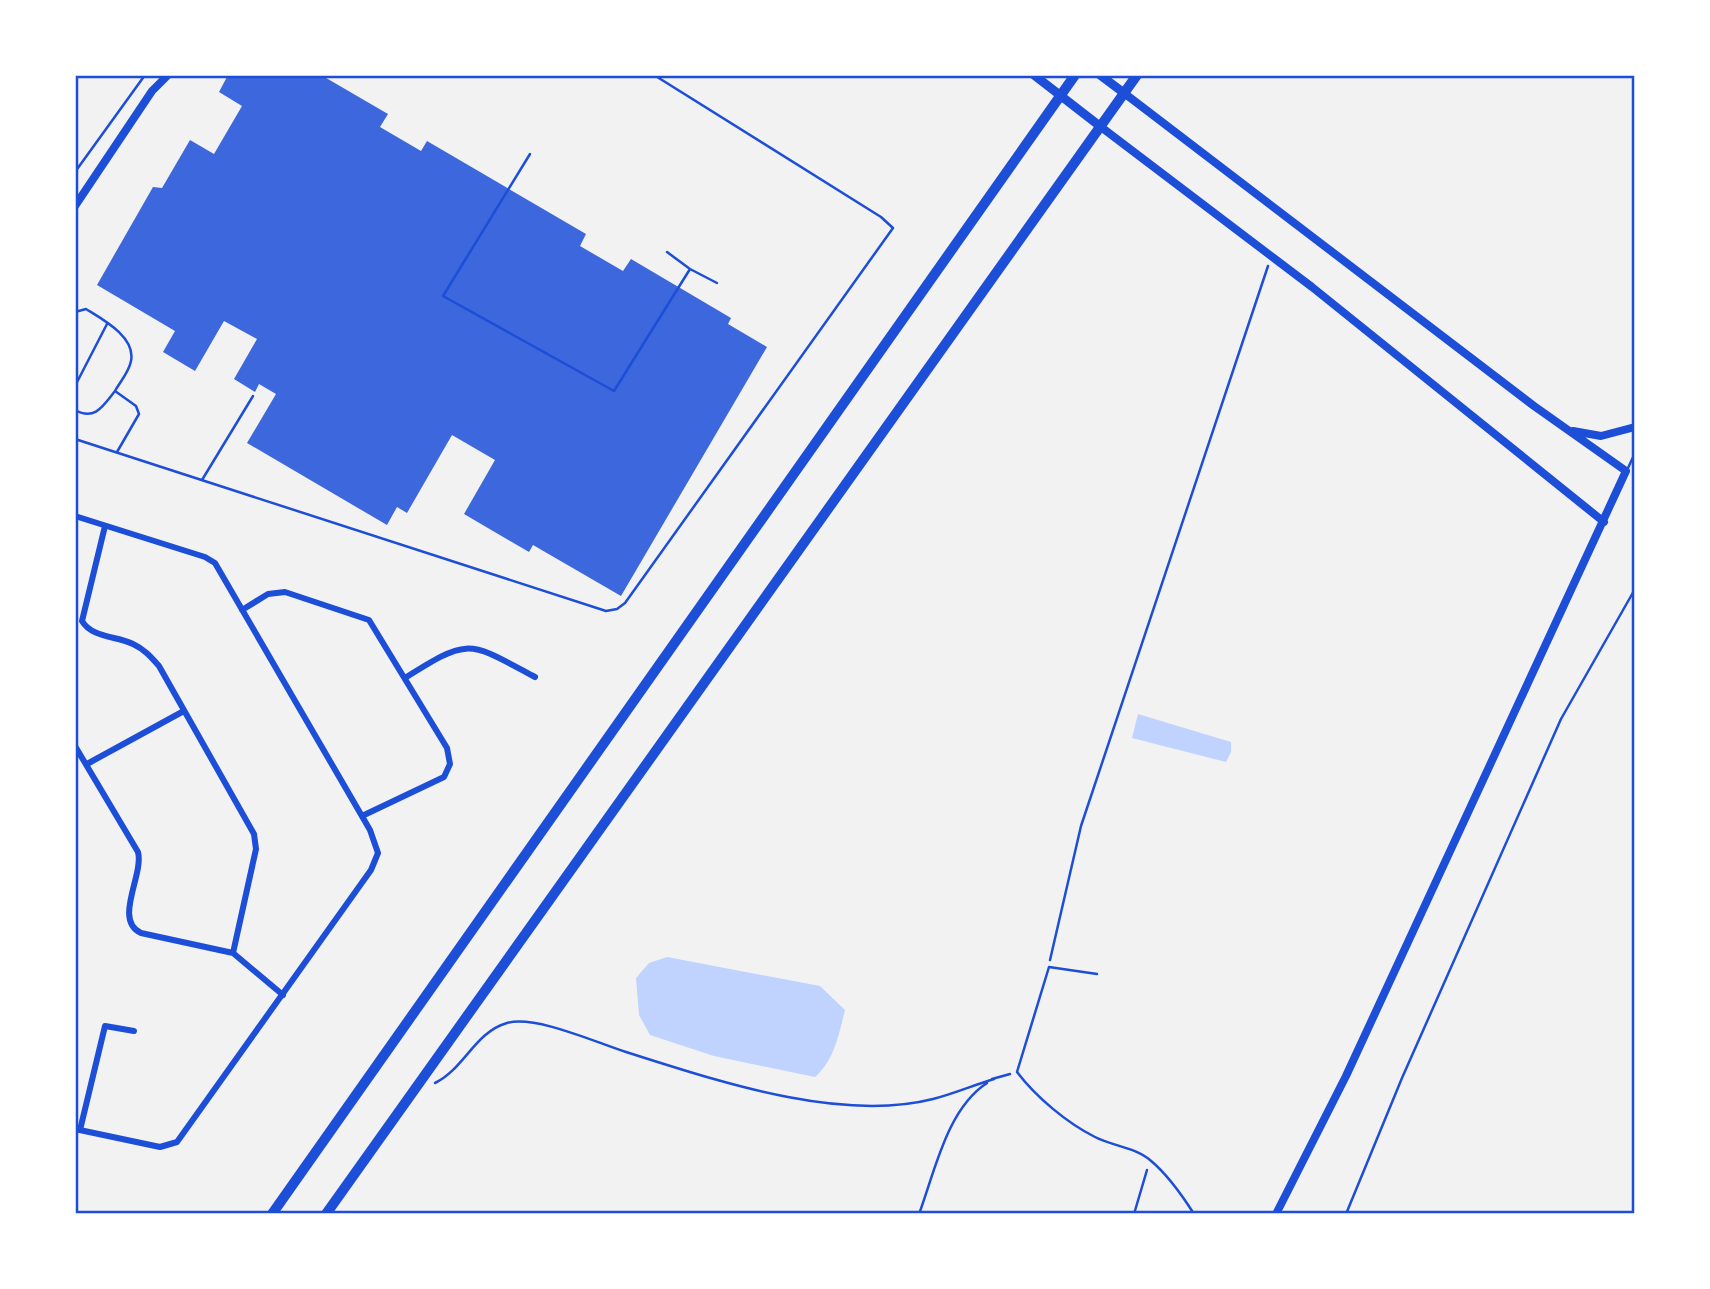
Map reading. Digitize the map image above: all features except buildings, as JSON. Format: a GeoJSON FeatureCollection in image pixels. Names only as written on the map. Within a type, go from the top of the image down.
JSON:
{"type":"FeatureCollection","features":[{"type":"Feature","properties":{"kind":"main road"},"geometry":{"type":"LineString","coordinates":[[1034,75],[1101,127]]}},
{"type":"Feature","properties":{"kind":"main road"},"geometry":{"type":"LineString","coordinates":[[272,1214],[1074,75]]}},
{"type":"Feature","properties":{"kind":"main road"},"geometry":{"type":"LineString","coordinates":[[1100,75],[1124,93]]}},
{"type":"Feature","properties":{"kind":"main road"},"geometry":{"type":"LineString","coordinates":[[326,1214],[1137,75]]}},
{"type":"Feature","properties":{"kind":"street"},"geometry":{"type":"LineString","coordinates":[[152,91],[159,75]]}},
{"type":"Feature","properties":{"kind":"street"},"geometry":{"type":"LineString","coordinates":[[75,206],[152,91],[167,75]]}},
{"type":"Feature","properties":{"kind":"street"},"geometry":{"type":"LineString","coordinates":[[1124,93],[1566,429],[1626,471],[1346,1076],[1276,1214]]}},
{"type":"Feature","properties":{"kind":"street"},"geometry":{"type":"LineString","coordinates":[[1101,127],[1271,256],[1604,522]]}},
{"type":"Feature","properties":{"kind":"street"},"geometry":{"type":"LineString","coordinates":[[1566,429],[1601,436],[1635,426]]}},
{"type":"Feature","properties":{"kind":"street"},"geometry":{"type":"LineString","coordinates":[[75,516],[210,559],[378,846],[377,858],[177,1142],[160,1147],[78,1130],[104,1027],[134,1031]]}},
{"type":"Feature","properties":{"kind":"street"},"geometry":{"type":"LineString","coordinates":[[105,526],[82,621],[93,632],[132,643],[149,654],[159,666],[182,712],[256,841],[233,953]]}},
{"type":"Feature","properties":{"kind":"street"},"geometry":{"type":"LineString","coordinates":[[242,610],[268,594],[285,592],[359,614],[369,620],[447,748],[449,771],[437,782],[362,816]]}},
{"type":"Feature","properties":{"kind":"street"},"geometry":{"type":"LineString","coordinates":[[405,678],[447,652],[467,647],[494,655],[535,677]]}},
{"type":"Feature","properties":{"kind":"street"},"geometry":{"type":"LineString","coordinates":[[87,764],[182,712]]}},
{"type":"Feature","properties":{"kind":"street"},"geometry":{"type":"LineString","coordinates":[[75,746],[139,856],[128,917],[132,928],[141,933],[233,953],[283,995]]}},
{"type":"Feature","properties":{"kind":"lane"},"geometry":{"type":"LineString","coordinates":[[75,439],[606,611],[617,609],[625,603],[893,228],[881,217],[654,75]]}},
{"type":"Feature","properties":{"kind":"lane"},"geometry":{"type":"LineString","coordinates":[[530,154],[443,296],[614,391],[690,269]]}},
{"type":"Feature","properties":{"kind":"lane"},"geometry":{"type":"LineString","coordinates":[[667,253],[716,283]]}},
{"type":"Feature","properties":{"kind":"lane"},"geometry":{"type":"LineString","coordinates":[[75,312],[86,309],[108,322],[121,336],[131,356],[130,365],[115,391],[95,414],[85,415],[75,410]]}},
{"type":"Feature","properties":{"kind":"lane"},"geometry":{"type":"LineString","coordinates":[[75,386],[108,322]]}},
{"type":"Feature","properties":{"kind":"lane"},"geometry":{"type":"LineString","coordinates":[[115,391],[136,406],[139,412],[117,452]]}},
{"type":"Feature","properties":{"kind":"lane"},"geometry":{"type":"LineString","coordinates":[[202,480],[253,396]]}},
{"type":"Feature","properties":{"kind":"lane"},"geometry":{"type":"LineString","coordinates":[[1626,471],[1635,453]]}},
{"type":"Feature","properties":{"kind":"lane"},"geometry":{"type":"LineString","coordinates":[[1097,974],[1049,967],[1017,1072],[1027,1085],[1074,1125],[1096,1138],[1149,1158],[1181,1194],[1194,1214]]}},
{"type":"Feature","properties":{"kind":"path"},"geometry":{"type":"LineString","coordinates":[[75,173],[145,75]]}},
{"type":"Feature","properties":{"kind":"path"},"geometry":{"type":"LineString","coordinates":[[1049,967],[1081,826],[1271,256]]}},
{"type":"Feature","properties":{"kind":"path"},"geometry":{"type":"LineString","coordinates":[[1346,1214],[1402,1077],[1561,719],[1635,589]]}},
{"type":"Feature","properties":{"kind":"path"},"geometry":{"type":"LineString","coordinates":[[418,1086],[437,1083],[488,1032],[509,1022],[542,1025],[702,1076],[783,1096],[863,1106],[931,1100],[1017,1072]]}},
{"type":"Feature","properties":{"kind":"path"},"geometry":{"type":"LineString","coordinates":[[919,1214],[964,1103],[975,1091],[993,1079]]}},
{"type":"Feature","properties":{"kind":"path"},"geometry":{"type":"LineString","coordinates":[[1134,1214],[1149,1158]]}},
{"type":"Feature","properties":{"kind":"water"},"geometry":{"type":"Polygon","coordinates":[[[1138,714],[1231,742],[1231,752],[1226,762],[1132,738],[1138,714]]]}},
{"type":"Feature","properties":{"kind":"water"},"geometry":{"type":"Polygon","coordinates":[[[667,957],[820,986],[845,1010],[835,1047],[827,1063],[815,1077],[714,1056],[650,1035],[639,1015],[636,978],[649,963],[667,957]]]}}]}
